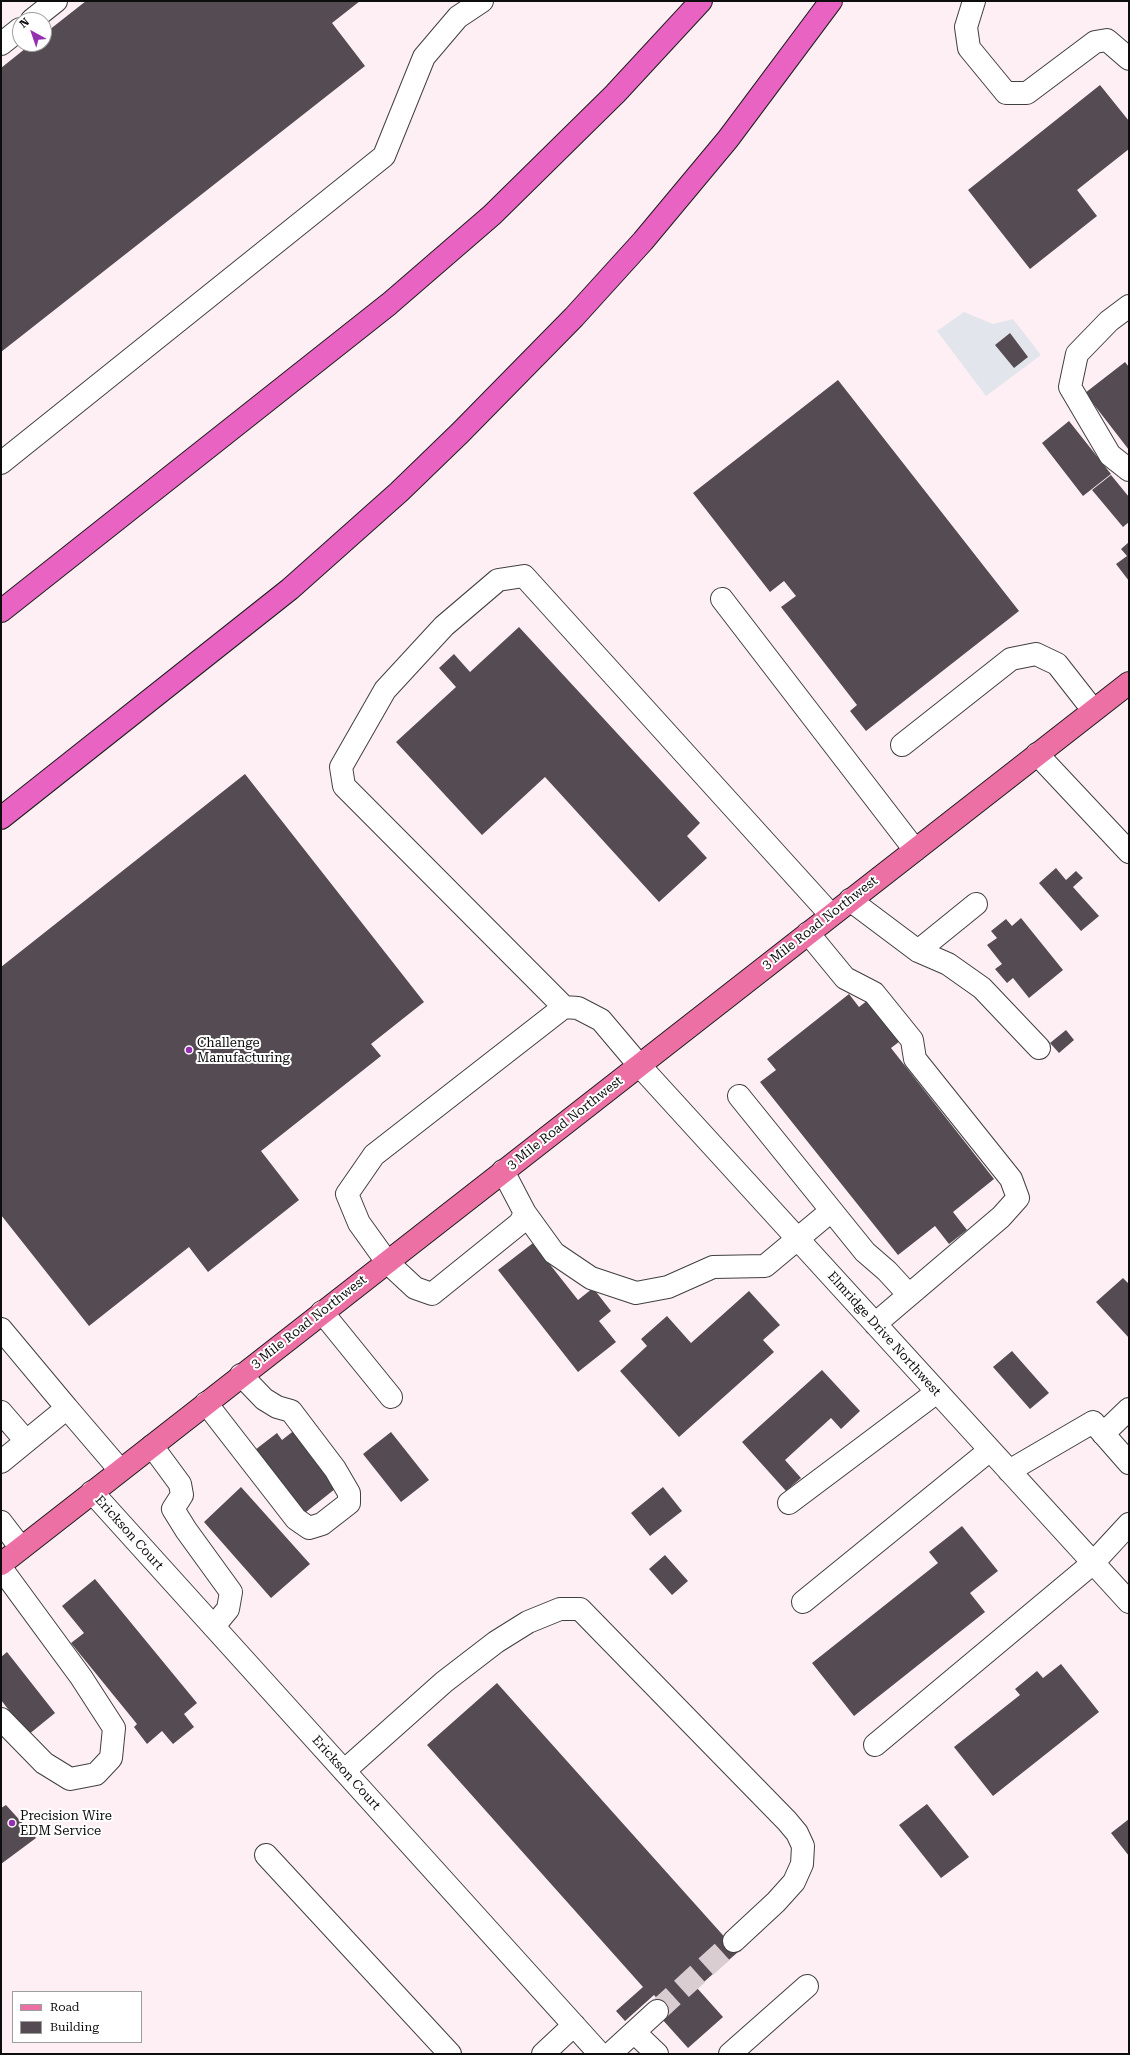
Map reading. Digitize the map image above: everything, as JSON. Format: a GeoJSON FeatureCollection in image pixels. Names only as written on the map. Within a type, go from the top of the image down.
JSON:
{"type":"FeatureCollection","features":[{"type":"Feature","properties":{"kind":"highway"},"geometry":{"type":"LineString","coordinates":[[1,611],[389,304],[492,215],[615,94],[701,1]]}},
{"type":"Feature","properties":{"kind":"highway"},"geometry":{"type":"LineString","coordinates":[[1,818],[290,589],[399,492],[460,433],[574,316],[648,236],[728,139],[831,1]]}},
{"type":"Feature","properties":{"kind":"main road","name":"3 Mile Road Northwest"},"geometry":{"type":"LineString","coordinates":[[1,1564],[241,1375],[1129,683]]}},
{"type":"Feature","properties":{"kind":"street"},"geometry":{"type":"LineString","coordinates":[[42,12],[56,1]]}},
{"type":"Feature","properties":{"kind":"street"},"geometry":{"type":"LineString","coordinates":[[1,463],[384,156],[424,57],[458,17],[482,1]]}},
{"type":"Feature","properties":{"kind":"street"},"geometry":{"type":"LineString","coordinates":[[974,1],[966,27],[969,48],[1006,93],[1027,93],[1095,42],[1107,40],[1129,59]]}},
{"type":"Feature","properties":{"kind":"street"},"geometry":{"type":"LineString","coordinates":[[1,44],[12,36]]}},
{"type":"Feature","properties":{"kind":"street"},"geometry":{"type":"LineString","coordinates":[[1129,306],[1109,320],[1077,354],[1070,387],[1110,455],[1129,470]]}},
{"type":"Feature","properties":{"kind":"street"},"geometry":{"type":"LineString","coordinates":[[525,1213],[520,1223],[432,1294],[415,1288],[387,1262],[359,1223],[347,1194],[374,1155],[564,1007],[344,786],[341,767],[385,690],[444,626],[498,580],[524,576],[831,915]]}},
{"type":"Feature","properties":{"kind":"street"},"geometry":{"type":"LineString","coordinates":[[722,599],[915,850]]}},
{"type":"Feature","properties":{"kind":"street"},"geometry":{"type":"LineString","coordinates":[[902,746],[1011,659],[1036,654],[1056,664],[1094,710]]}},
{"type":"Feature","properties":{"kind":"street"},"geometry":{"type":"LineString","coordinates":[[1037,754],[1129,852]]}},
{"type":"Feature","properties":{"kind":"street"},"geometry":{"type":"LineString","coordinates":[[850,900],[918,951],[948,964],[982,988],[1039,1048]]}},
{"type":"Feature","properties":{"kind":"street"},"geometry":{"type":"LineString","coordinates":[[918,951],[976,904]]}},
{"type":"Feature","properties":{"kind":"street"},"geometry":{"type":"LineString","coordinates":[[808,933],[845,978],[874,993],[912,1040],[915,1059],[1010,1179],[1018,1198],[1001,1217],[875,1324]]}},
{"type":"Feature","properties":{"kind":"street","name":"Elmridge Drive Northwest"},"geometry":{"type":"LineString","coordinates":[[564,1007],[578,1008],[601,1020],[639,1065],[1129,1602]]}},
{"type":"Feature","properties":{"kind":"street"},"geometry":{"type":"LineString","coordinates":[[739,1096],[865,1252],[887,1271],[910,1295]]}},
{"type":"Feature","properties":{"kind":"street"},"geometry":{"type":"LineString","coordinates":[[503,1171],[525,1213],[554,1253],[591,1278],[636,1294],[668,1286],[713,1267],[765,1266],[831,1211]]}},
{"type":"Feature","properties":{"kind":"street"},"geometry":{"type":"LineString","coordinates":[[322,1312],[391,1397]]}},
{"type":"Feature","properties":{"kind":"street"},"geometry":{"type":"LineString","coordinates":[[1,1329],[120,1470]]}},
{"type":"Feature","properties":{"kind":"street"},"geometry":{"type":"LineString","coordinates":[[206,1403],[296,1520],[309,1528],[322,1524],[349,1503],[349,1493],[338,1475],[291,1411],[277,1407],[264,1399],[241,1375]]}},
{"type":"Feature","properties":{"kind":"street"},"geometry":{"type":"LineString","coordinates":[[789,1503],[938,1392]]}},
{"type":"Feature","properties":{"kind":"street"},"geometry":{"type":"LineString","coordinates":[[1,1462],[67,1408]]}},
{"type":"Feature","properties":{"kind":"street"},"geometry":{"type":"LineString","coordinates":[[1103,1434],[1129,1410]]}},
{"type":"Feature","properties":{"kind":"street"},"geometry":{"type":"LineString","coordinates":[[1,1412],[26,1441]]}},
{"type":"Feature","properties":{"kind":"street"},"geometry":{"type":"LineString","coordinates":[[1009,1471],[1093,1422],[1129,1463]]}},
{"type":"Feature","properties":{"kind":"street"},"geometry":{"type":"LineString","coordinates":[[152,1446],[180,1484],[182,1495],[173,1509],[186,1530],[231,1592],[228,1609],[214,1626]]}},
{"type":"Feature","properties":{"kind":"street"},"geometry":{"type":"LineString","coordinates":[[803,1602],[990,1450]]}},
{"type":"Feature","properties":{"kind":"street","name":"Erickson Court"},"geometry":{"type":"LineString","coordinates":[[92,1492],[600,2054]]}},
{"type":"Feature","properties":{"kind":"street"},"geometry":{"type":"LineString","coordinates":[[1,1522],[21,1548]]}},
{"type":"Feature","properties":{"kind":"street"},"geometry":{"type":"LineString","coordinates":[[875,1745],[1093,1562],[1129,1524]]}},
{"type":"Feature","properties":{"kind":"street"},"geometry":{"type":"LineString","coordinates":[[1,1568],[81,1677],[114,1728],[111,1758],[96,1774],[70,1779],[44,1763],[1,1719]]}},
{"type":"Feature","properties":{"kind":"street"},"geometry":{"type":"LineString","coordinates":[[344,1771],[444,1682],[496,1642],[528,1622],[560,1609],[580,1609],[788,1821],[797,1833],[803,1846],[802,1864],[794,1882],[776,1902],[734,1941]]}},
{"type":"Feature","properties":{"kind":"street"},"geometry":{"type":"LineString","coordinates":[[266,1855],[450,2054]]}},
{"type":"Feature","properties":{"kind":"street"},"geometry":{"type":"LineString","coordinates":[[730,2054],[807,1986]]}},
{"type":"Feature","properties":{"kind":"street"},"geometry":{"type":"LineString","coordinates":[[610,2054],[657,2011]]}},
{"type":"Feature","properties":{"kind":"street"},"geometry":{"type":"LineString","coordinates":[[543,2054],[574,2025]]}},
{"type":"Feature","properties":{"kind":"street"},"geometry":{"type":"LineString","coordinates":[[634,2032],[657,2054]]}},
{"type":"Feature","properties":{"kind":"shaded area"},"geometry":{"type":"Polygon","coordinates":[[[964,312],[993,324],[1013,319],[1041,355],[986,396],[937,331],[964,312]]]}},
{"type":"Feature","properties":{"kind":"building"},"geometry":{"type":"Polygon","coordinates":[[[86,1],[360,1],[332,23],[365,66],[1,352],[1,68],[21,52],[52,52],[52,28],[86,1]]]}},
{"type":"Feature","properties":{"kind":"building"},"geometry":{"type":"Polygon","coordinates":[[[1100,85],[1129,121],[1129,149],[1077,190],[1097,216],[1030,269],[968,190],[1100,85]]]}},
{"type":"Feature","properties":{"kind":"building"},"geometry":{"type":"Polygon","coordinates":[[[1010,333],[1028,357],[1014,368],[995,345],[1010,333]]]}},
{"type":"Feature","properties":{"kind":"building"},"geometry":{"type":"Polygon","coordinates":[[[1125,362],[1129,367],[1129,450],[1085,393],[1125,362]]]}},
{"type":"Feature","properties":{"kind":"building"},"geometry":{"type":"Polygon","coordinates":[[[838,380],[1019,611],[866,731],[850,711],[857,705],[781,607],[796,596],[784,581],[770,592],[693,493],[838,380]]]}},
{"type":"Feature","properties":{"kind":"building"},"geometry":{"type":"Polygon","coordinates":[[[1069,421],[1111,474],[1083,496],[1042,443],[1069,421]]]}},
{"type":"Feature","properties":{"kind":"building"},"geometry":{"type":"Polygon","coordinates":[[[1111,475],[1129,497],[1129,522],[1123,527],[1092,490],[1111,475]]]}},
{"type":"Feature","properties":{"kind":"building"},"geometry":{"type":"Polygon","coordinates":[[[1129,542],[1129,581],[1116,564],[1127,556],[1121,549],[1129,542]]]}},
{"type":"Feature","properties":{"kind":"building"},"geometry":{"type":"Polygon","coordinates":[[[519,627],[700,823],[687,836],[707,858],[659,902],[545,777],[482,835],[396,742],[456,687],[439,668],[454,654],[470,672],[519,627]]]}},
{"type":"Feature","properties":{"kind":"building","name":"Challenge Manufacturing"},"geometry":{"type":"Polygon","coordinates":[[[245,774],[424,1002],[371,1044],[381,1056],[261,1151],[299,1200],[208,1272],[189,1247],[89,1326],[1,1215],[1,967],[245,774]]]}},
{"type":"Feature","properties":{"kind":"building"},"geometry":{"type":"Polygon","coordinates":[[[1056,868],[1066,880],[1076,871],[1083,878],[1073,887],[1099,916],[1081,931],[1039,883],[1056,868]]]}},
{"type":"Feature","properties":{"kind":"building"},"geometry":{"type":"Polygon","coordinates":[[[1021,918],[1063,970],[1029,998],[1013,978],[1007,983],[995,969],[1002,964],[987,945],[997,938],[991,931],[1006,919],[1012,926],[1021,918]]]}},
{"type":"Feature","properties":{"kind":"building"},"geometry":{"type":"Polygon","coordinates":[[[849,994],[859,1007],[872,997],[904,1038],[891,1048],[994,1179],[953,1212],[967,1230],[949,1244],[935,1226],[898,1255],[760,1082],[776,1070],[767,1059],[849,994]]]}},
{"type":"Feature","properties":{"kind":"building"},"geometry":{"type":"Polygon","coordinates":[[[1066,1030],[1074,1040],[1059,1053],[1050,1043],[1066,1030]]]}},
{"type":"Feature","properties":{"kind":"building"},"geometry":{"type":"Polygon","coordinates":[[[533,1243],[578,1300],[593,1288],[611,1311],[599,1321],[616,1342],[578,1372],[498,1270],[533,1243]]]}},
{"type":"Feature","properties":{"kind":"building"},"geometry":{"type":"Polygon","coordinates":[[[1123,1278],[1129,1284],[1129,1338],[1096,1302],[1123,1278]]]}},
{"type":"Feature","properties":{"kind":"building"},"geometry":{"type":"Polygon","coordinates":[[[749,1291],[780,1325],[763,1340],[774,1352],[679,1437],[620,1371],[647,1346],[641,1339],[667,1316],[691,1343],[749,1291]]]}},
{"type":"Feature","properties":{"kind":"building"},"geometry":{"type":"Polygon","coordinates":[[[1012,1351],[1049,1393],[1030,1409],[993,1367],[1012,1351]]]}},
{"type":"Feature","properties":{"kind":"building"},"geometry":{"type":"Polygon","coordinates":[[[822,1370],[860,1411],[841,1429],[831,1418],[785,1460],[801,1478],[786,1491],[742,1442],[822,1370]]]}},
{"type":"Feature","properties":{"kind":"building"},"geometry":{"type":"Polygon","coordinates":[[[296,1429],[340,1485],[301,1516],[251,1453],[277,1433],[282,1440],[296,1429]]]}},
{"type":"Feature","properties":{"kind":"building"},"geometry":{"type":"Polygon","coordinates":[[[391,1432],[429,1480],[401,1502],[363,1454],[391,1432]]]}},
{"type":"Feature","properties":{"kind":"building"},"geometry":{"type":"Polygon","coordinates":[[[241,1487],[310,1564],[271,1598],[204,1522],[241,1487]]]}},
{"type":"Feature","properties":{"kind":"building"},"geometry":{"type":"Polygon","coordinates":[[[663,1487],[682,1511],[650,1536],[631,1513],[663,1487]]]}},
{"type":"Feature","properties":{"kind":"building"},"geometry":{"type":"Polygon","coordinates":[[[962,1526],[998,1571],[970,1593],[985,1612],[854,1716],[812,1663],[938,1563],[929,1552],[962,1526]]]}},
{"type":"Feature","properties":{"kind":"building"},"geometry":{"type":"Polygon","coordinates":[[[665,1555],[688,1581],[672,1595],[649,1569],[665,1555]]]}},
{"type":"Feature","properties":{"kind":"building"},"geometry":{"type":"Polygon","coordinates":[[[95,1579],[197,1703],[184,1714],[194,1727],[173,1744],[162,1731],[147,1744],[134,1727],[137,1724],[71,1643],[84,1633],[62,1606],[95,1579]]]}},
{"type":"Feature","properties":{"kind":"building"},"geometry":{"type":"Polygon","coordinates":[[[7,1652],[55,1713],[28,1735],[1,1700],[1,1657],[7,1652]]]}},
{"type":"Feature","properties":{"kind":"building"},"geometry":{"type":"Polygon","coordinates":[[[1061,1664],[1099,1712],[993,1796],[954,1747],[1020,1695],[1015,1689],[1037,1671],[1043,1678],[1061,1664]]]}},
{"type":"Feature","properties":{"kind":"building"},"geometry":{"type":"Polygon","coordinates":[[[497,1683],[738,1952],[697,1988],[723,2017],[688,2048],[661,2018],[669,2012],[654,1995],[625,2021],[616,2011],[643,1987],[427,1745],[497,1683]]]}},
{"type":"Feature","properties":{"kind":"building"},"geometry":{"type":"Polygon","coordinates":[[[927,1804],[969,1857],[941,1878],[899,1825],[927,1804]]]}},
{"type":"Feature","properties":{"kind":"building","name":"Precision Wire EDM Service"},"geometry":{"type":"Polygon","coordinates":[[[6,1805],[36,1838],[1,1864],[1,1808],[6,1805]]]}},
{"type":"Feature","properties":{"kind":"building"},"geometry":{"type":"Polygon","coordinates":[[[1129,1819],[1129,1856],[1111,1833],[1129,1819]]]}},
{"type":"Feature","properties":{"kind":"tunnel"},"geometry":{"type":"LineString","coordinates":[[657,2011],[734,1941]]}},
{"type":"Feature","properties":{"kind":"place","name":"Challenge Manufacturing"},"geometry":{"type":"Point","coordinates":[189,1050]}},
{"type":"Feature","properties":{"kind":"place","name":"Precision Wire EDM Service"},"geometry":{"type":"Point","coordinates":[12,1823]}}]}
